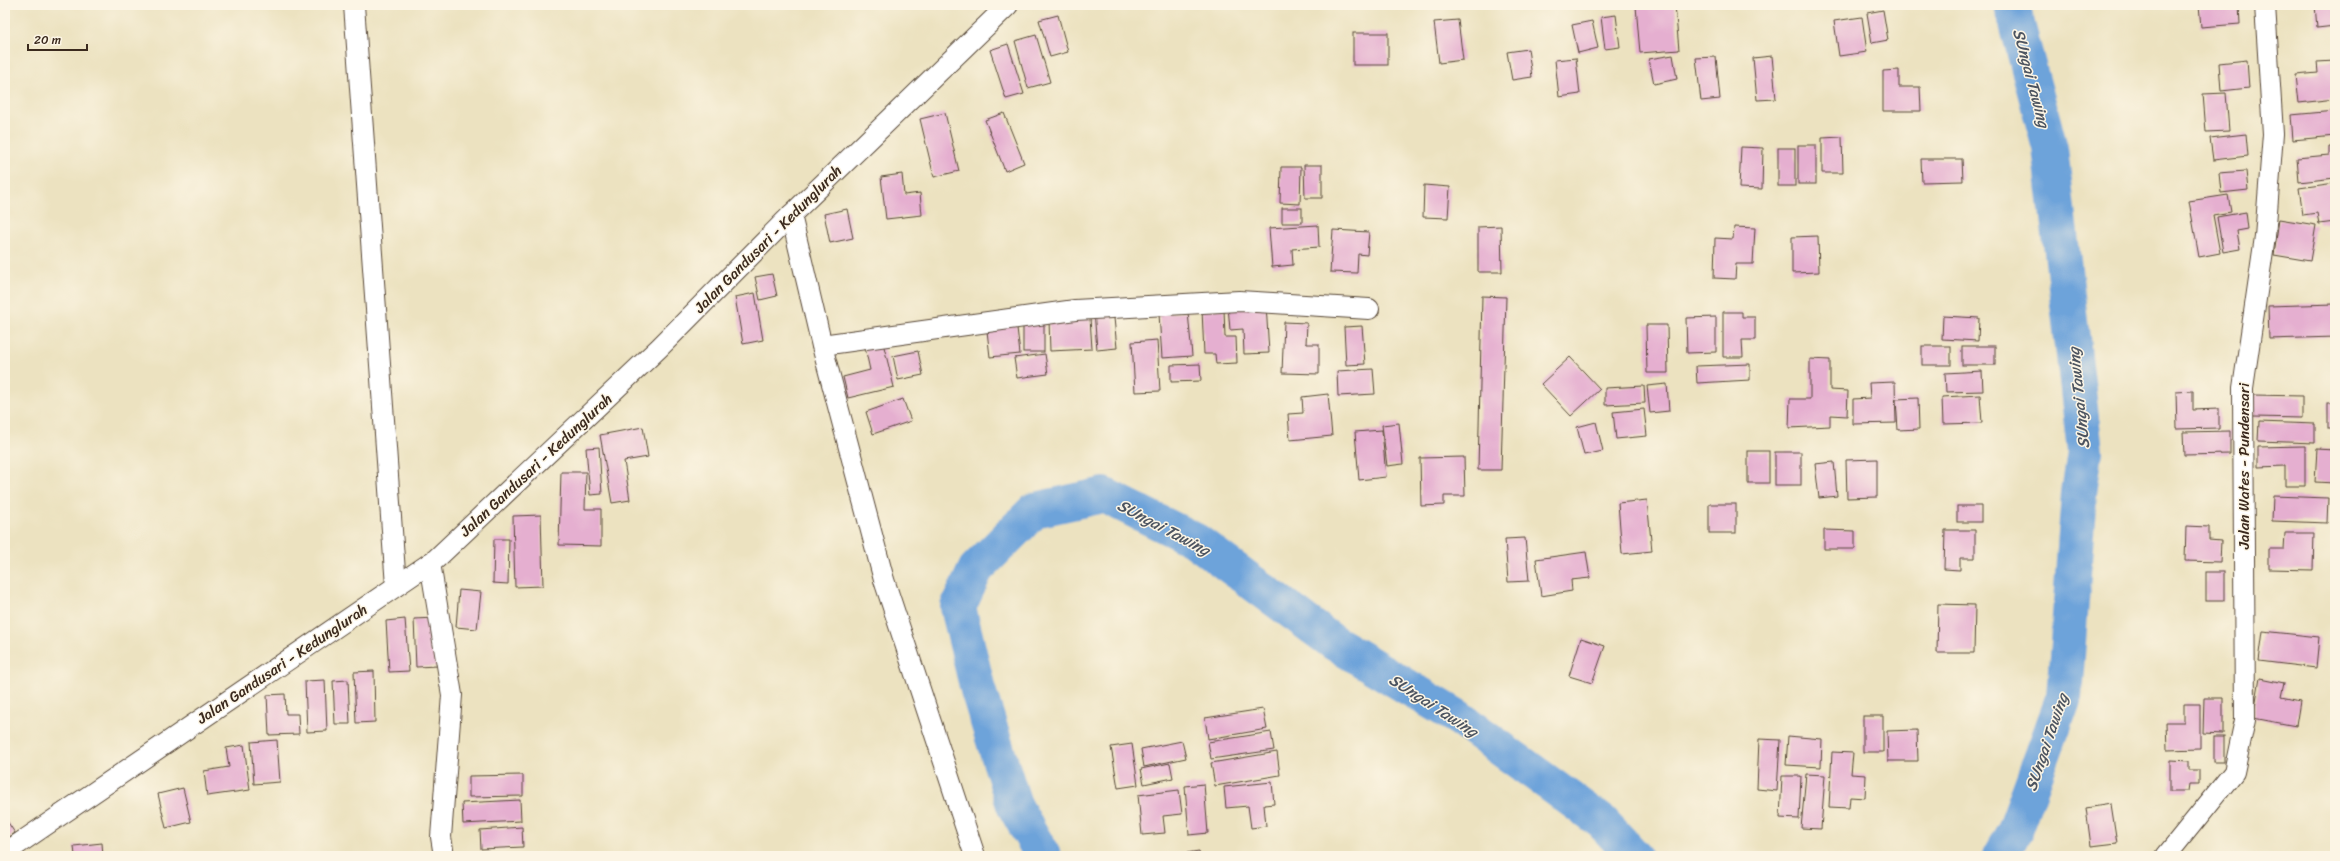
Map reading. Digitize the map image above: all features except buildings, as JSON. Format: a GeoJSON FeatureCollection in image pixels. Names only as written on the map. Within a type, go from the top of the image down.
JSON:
{"type":"FeatureCollection","features":[{"type":"Feature","properties":{"kind":"street"},"geometry":{"type":"LineString","coordinates":[[354,5],[396,586]]}},
{"type":"Feature","properties":{"kind":"street","name":"Jalan Gandusari - Kedunglurah"},"geometry":{"type":"LineString","coordinates":[[5,852],[430,563],[660,348],[791,215],[1008,5]]}},
{"type":"Feature","properties":{"kind":"street","name":"Jalan Wates - Pundensari"},"geometry":{"type":"LineString","coordinates":[[2166,856],[2234,772],[2245,720],[2243,388],[2265,237],[2273,134],[2265,5]]}},
{"type":"Feature","properties":{"kind":"street"},"geometry":{"type":"LineString","coordinates":[[791,215],[822,345],[884,580],[975,856]]}},
{"type":"Feature","properties":{"kind":"street"},"geometry":{"type":"LineString","coordinates":[[822,345],[1075,310],[1239,301],[1370,308]]}},
{"type":"Feature","properties":{"kind":"street"},"geometry":{"type":"LineString","coordinates":[[430,563],[452,695],[441,837],[444,856]]}},
{"type":"Feature","properties":{"kind":"waterway","name":"SUngai Tawing"},"geometry":{"type":"LineString","coordinates":[[2000,856],[2015,830],[2064,697],[2079,493],[2085,451],[2050,148],[2012,5]]}},
{"type":"Feature","properties":{"kind":"waterway","name":"SUngai Tawing"},"geometry":{"type":"LineString","coordinates":[[1043,856],[1014,805],[978,690],[958,607],[976,569],[1035,510],[1104,495],[1196,541],[1333,642],[1459,718],[1602,822],[1634,856]]}}]}
